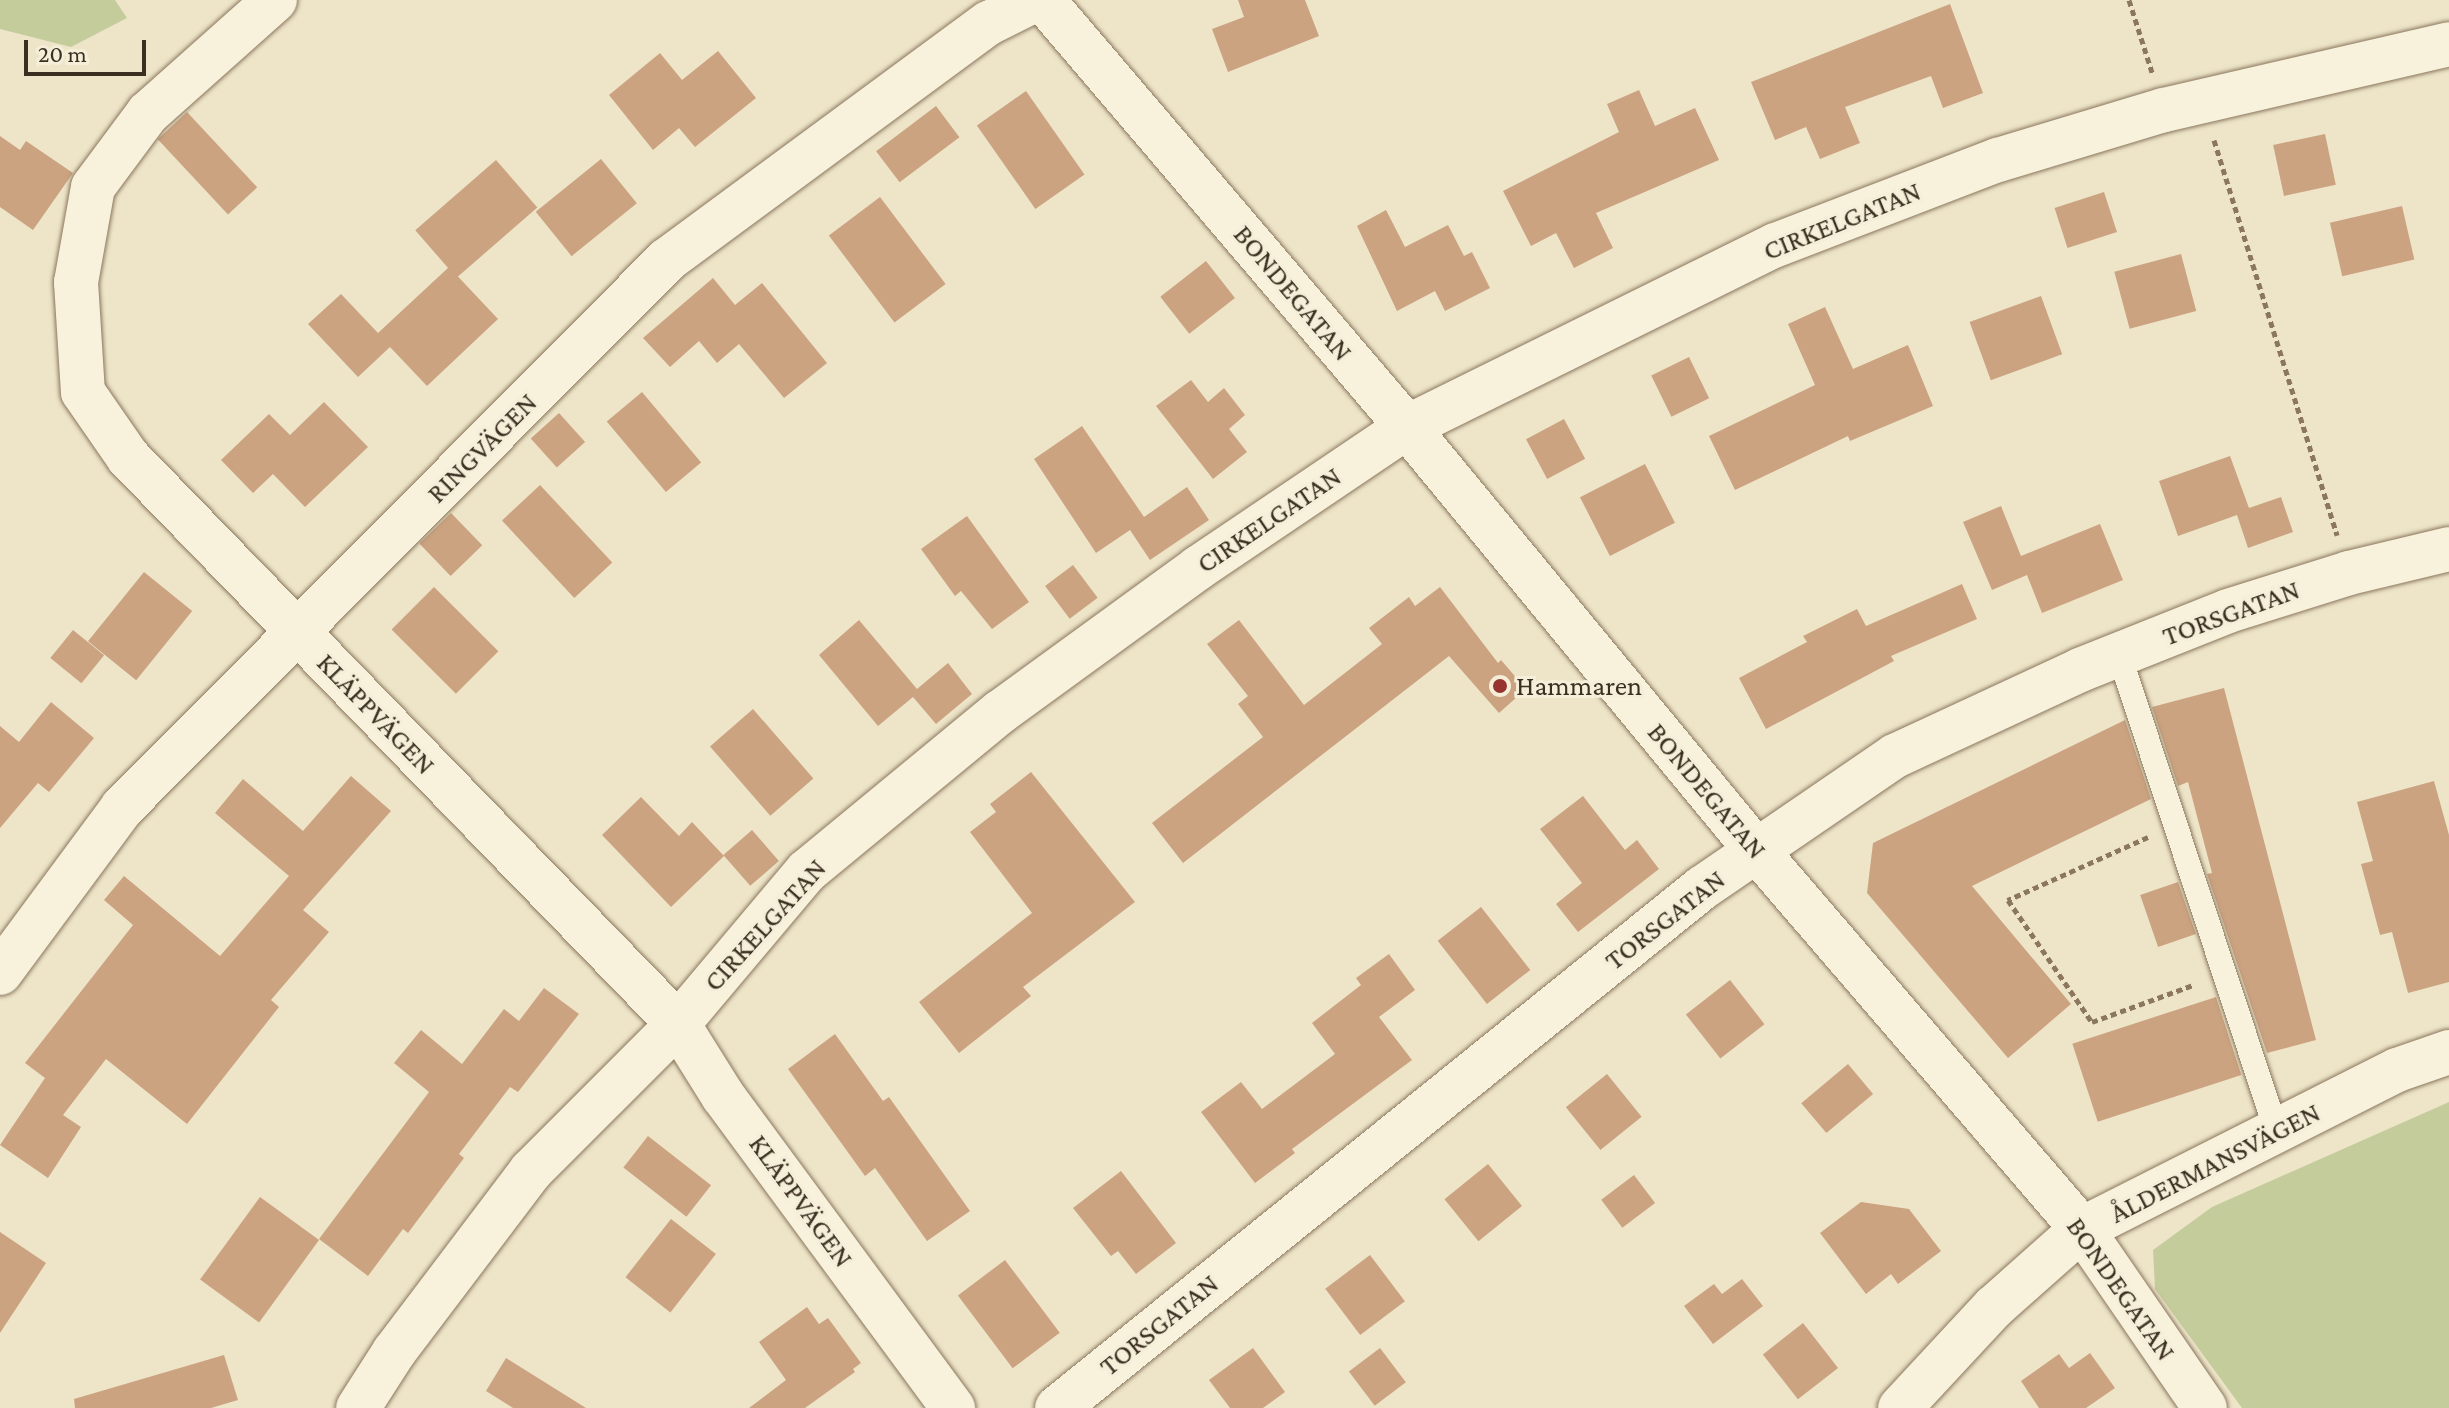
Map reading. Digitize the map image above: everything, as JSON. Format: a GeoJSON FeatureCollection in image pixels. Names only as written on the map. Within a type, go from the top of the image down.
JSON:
{"type":"FeatureCollection","features":[{"type":"Feature","properties":{"kind":"street","name":"KLÄPPVÄGEN"},"geometry":{"type":"LineString","coordinates":[[275,0],[148,113],[93,187],[76,282],[83,392],[128,457],[678,1024],[723,1096],[953,1408]]}},
{"type":"Feature","properties":{"kind":"street","name":"RINGVÄGEN"},"geometry":{"type":"LineString","coordinates":[[0,973],[122,808],[667,260],[989,23],[1035,0]]}},
{"type":"Feature","properties":{"kind":"street","name":"BONDEGATAN"},"geometry":{"type":"LineString","coordinates":[[1043,0],[1407,427],[1756,850],[2082,1229],[2205,1408]]}},
{"type":"Feature","properties":{"kind":"street","name":"CIRKELGATAN"},"geometry":{"type":"LineString","coordinates":[[358,1408],[394,1352],[531,1171],[678,1024],[807,871],[1000,712],[1198,568],[1407,427],[1776,245],[1998,160],[2182,105],[2449,44]]}},
{"type":"Feature","properties":{"kind":"street","name":"TORSGATAN"},"geometry":{"type":"LineString","coordinates":[[1057,1408],[1690,898],[1895,756],[2119,654],[2228,611],[2349,573],[2449,549]]}},
{"type":"Feature","properties":{"kind":"street","name":"ÅLDERMANSVÄGEN"},"geometry":{"type":"LineString","coordinates":[[1900,1408],[1994,1307],[2082,1229],[2397,1070],[2449,1052]]}},
{"type":"Feature","properties":{"kind":"lane"},"geometry":{"type":"LineString","coordinates":[[2119,654],[2277,1133]]}},
{"type":"Feature","properties":{"kind":"path"},"geometry":{"type":"LineString","coordinates":[[2129,0],[2182,105],[2349,573]]}},
{"type":"Feature","properties":{"kind":"path"},"geometry":{"type":"LineString","coordinates":[[2175,825],[2008,900],[2092,1022],[2224,974]]}},
{"type":"Feature","properties":{"kind":"green space"},"geometry":{"type":"Polygon","coordinates":[[[0,0],[115,0],[127,18],[71,47],[0,29],[0,0]]]}},
{"type":"Feature","properties":{"kind":"green space"},"geometry":{"type":"Polygon","coordinates":[[[2449,1102],[2449,1408],[2242,1408],[2155,1289],[2153,1250],[2212,1207],[2449,1102]]]}},
{"type":"Feature","properties":{"kind":"building"},"geometry":{"type":"Polygon","coordinates":[[[1238,0],[1305,0],[1319,36],[1228,72],[1212,29],[1244,17],[1238,0]]]}},
{"type":"Feature","properties":{"kind":"building"},"geometry":{"type":"Polygon","coordinates":[[[1950,4],[1983,93],[1943,108],[1931,76],[1845,107],[1860,143],[1820,159],[1806,127],[1775,140],[1751,82],[1950,4]]]}},
{"type":"Feature","properties":{"kind":"building"},"geometry":{"type":"Polygon","coordinates":[[[718,51],[756,98],[695,147],[679,128],[653,150],[609,95],[660,53],[682,80],[718,51]]]}},
{"type":"Feature","properties":{"kind":"building"},"geometry":{"type":"Polygon","coordinates":[[[1639,90],[1655,126],[1695,108],[1719,160],[1596,213],[1613,248],[1574,268],[1556,233],[1531,246],[1503,191],[1619,132],[1607,104],[1639,90]]]}},
{"type":"Feature","properties":{"kind":"building"},"geometry":{"type":"Polygon","coordinates":[[[1026,91],[1085,175],[1035,209],[977,125],[1026,91]]]}},
{"type":"Feature","properties":{"kind":"building"},"geometry":{"type":"Polygon","coordinates":[[[936,106],[959,137],[900,182],[876,151],[936,106]]]}},
{"type":"Feature","properties":{"kind":"building"},"geometry":{"type":"Polygon","coordinates":[[[187,112],[257,187],[228,215],[158,139],[187,112]]]}},
{"type":"Feature","properties":{"kind":"building"},"geometry":{"type":"Polygon","coordinates":[[[2325,134],[2336,185],[2284,196],[2273,145],[2325,134]]]}},
{"type":"Feature","properties":{"kind":"building"},"geometry":{"type":"Polygon","coordinates":[[[0,136],[20,150],[26,141],[73,173],[33,230],[0,207],[0,136]]]}},
{"type":"Feature","properties":{"kind":"building"},"geometry":{"type":"Polygon","coordinates":[[[601,159],[637,203],[572,256],[536,212],[601,159]]]}},
{"type":"Feature","properties":{"kind":"building"},"geometry":{"type":"Polygon","coordinates":[[[496,160],[537,208],[457,278],[415,230],[496,160]]]}},
{"type":"Feature","properties":{"kind":"building"},"geometry":{"type":"Polygon","coordinates":[[[2104,192],[2117,232],[2068,248],[2055,208],[2104,192]]]}},
{"type":"Feature","properties":{"kind":"building"},"geometry":{"type":"Polygon","coordinates":[[[880,197],[946,284],[894,323],[829,236],[880,197]]]}},
{"type":"Feature","properties":{"kind":"building"},"geometry":{"type":"Polygon","coordinates":[[[2402,206],[2414,260],[2342,276],[2330,223],[2402,206]]]}},
{"type":"Feature","properties":{"kind":"building"},"geometry":{"type":"Polygon","coordinates":[[[1386,210],[1405,247],[1448,225],[1464,256],[1472,252],[1490,288],[1445,311],[1435,291],[1397,311],[1357,226],[1386,210]]]}},
{"type":"Feature","properties":{"kind":"building"},"geometry":{"type":"Polygon","coordinates":[[[2181,254],[2196,311],[2130,329],[2114,272],[2181,254]]]}},
{"type":"Feature","properties":{"kind":"building"},"geometry":{"type":"Polygon","coordinates":[[[1206,261],[1235,298],[1189,334],[1160,297],[1206,261]]]}},
{"type":"Feature","properties":{"kind":"building"},"geometry":{"type":"Polygon","coordinates":[[[449,267],[498,319],[427,386],[390,347],[358,377],[308,324],[341,294],[378,333],[449,267]]]}},
{"type":"Feature","properties":{"kind":"building"},"geometry":{"type":"Polygon","coordinates":[[[713,278],[735,305],[762,283],[827,363],[784,398],[739,344],[717,363],[699,341],[670,367],[643,338],[713,278]]]}},
{"type":"Feature","properties":{"kind":"building"},"geometry":{"type":"Polygon","coordinates":[[[2041,296],[2062,354],[1991,380],[1970,322],[2041,296]]]}},
{"type":"Feature","properties":{"kind":"building"},"geometry":{"type":"Polygon","coordinates":[[[1825,307],[1853,369],[1908,345],[1933,406],[1850,441],[1848,436],[1735,490],[1709,436],[1815,385],[1788,324],[1825,307]]]}},
{"type":"Feature","properties":{"kind":"building"},"geometry":{"type":"Polygon","coordinates":[[[1689,357],[1709,398],[1671,417],[1651,375],[1689,357]]]}},
{"type":"Feature","properties":{"kind":"building"},"geometry":{"type":"Polygon","coordinates":[[[1191,380],[1208,402],[1224,388],[1245,415],[1229,429],[1247,452],[1213,479],[1156,406],[1191,380]]]}},
{"type":"Feature","properties":{"kind":"building"},"geometry":{"type":"Polygon","coordinates":[[[642,392],[701,462],[666,492],[607,422],[642,392]]]}},
{"type":"Feature","properties":{"kind":"building"},"geometry":{"type":"Polygon","coordinates":[[[324,402],[368,447],[305,507],[273,474],[253,493],[221,460],[269,414],[290,435],[324,402]]]}},
{"type":"Feature","properties":{"kind":"building"},"geometry":{"type":"Polygon","coordinates":[[[559,413],[585,442],[557,467],[531,438],[559,413]]]}},
{"type":"Feature","properties":{"kind":"building"},"geometry":{"type":"Polygon","coordinates":[[[1564,419],[1585,459],[1547,479],[1526,439],[1564,419]]]}},
{"type":"Feature","properties":{"kind":"building"},"geometry":{"type":"Polygon","coordinates":[[[1082,426],[1144,517],[1187,487],[1209,520],[1150,560],[1130,530],[1096,553],[1034,459],[1082,426]]]}},
{"type":"Feature","properties":{"kind":"building"},"geometry":{"type":"Polygon","coordinates":[[[2230,456],[2249,508],[2281,497],[2293,532],[2248,548],[2237,515],[2178,536],[2159,481],[2230,456]]]}},
{"type":"Feature","properties":{"kind":"building"},"geometry":{"type":"Polygon","coordinates":[[[1645,464],[1675,523],[1610,556],[1580,497],[1645,464]]]}},
{"type":"Feature","properties":{"kind":"building"},"geometry":{"type":"Polygon","coordinates":[[[540,485],[612,563],[574,598],[502,520],[540,485]]]}},
{"type":"Feature","properties":{"kind":"building"},"geometry":{"type":"Polygon","coordinates":[[[2001,506],[2021,556],[2100,524],[2123,580],[2042,613],[2027,575],[1992,590],[1963,522],[2001,506]]]}},
{"type":"Feature","properties":{"kind":"building"},"geometry":{"type":"Polygon","coordinates":[[[451,513],[482,545],[451,576],[419,544],[451,513]]]}},
{"type":"Feature","properties":{"kind":"building"},"geometry":{"type":"Polygon","coordinates":[[[967,516],[1029,602],[992,629],[961,591],[955,596],[921,549],[967,516]]]}},
{"type":"Feature","properties":{"kind":"building"},"geometry":{"type":"Polygon","coordinates":[[[1073,565],[1098,598],[1070,619],[1045,586],[1073,565]]]}},
{"type":"Feature","properties":{"kind":"building"},"geometry":{"type":"Polygon","coordinates":[[[144,572],[192,611],[136,680],[88,641],[144,572]]]}},
{"type":"Feature","properties":{"kind":"building"},"geometry":{"type":"Polygon","coordinates":[[[1962,584],[1977,619],[1891,656],[1894,661],[1766,729],[1739,678],[1807,642],[1803,636],[1857,609],[1866,626],[1962,584]]]}},
{"type":"Feature","properties":{"kind":"building"},"geometry":{"type":"Polygon","coordinates":[[[434,587],[498,651],[456,694],[392,629],[434,587]]]}},
{"type":"Feature","properties":{"kind":"building"},"geometry":{"type":"Polygon","coordinates":[[[1440,587],[1498,663],[1501,660],[1526,689],[1499,713],[1449,656],[1183,863],[1152,823],[1263,737],[1238,704],[1248,696],[1207,644],[1239,620],[1304,705],[1382,644],[1369,628],[1409,597],[1415,606],[1440,587]]]}},
{"type":"Feature","properties":{"kind":"building"},"geometry":{"type":"Polygon","coordinates":[[[859,620],[917,689],[948,663],[972,694],[936,724],[913,697],[878,726],[819,655],[859,620]]]}},
{"type":"Feature","properties":{"kind":"building"},"geometry":{"type":"Polygon","coordinates":[[[73,630],[104,655],[81,683],[50,658],[73,630]]]}},
{"type":"Feature","properties":{"kind":"building"},"geometry":{"type":"Polygon","coordinates":[[[2224,688],[2316,1040],[2267,1053],[2207,874],[2212,873],[2188,782],[2178,786],[2152,707],[2224,688]]]}},
{"type":"Feature","properties":{"kind":"building"},"geometry":{"type":"Polygon","coordinates":[[[51,702],[94,738],[49,792],[38,783],[0,828],[0,726],[19,742],[51,702]]]}},
{"type":"Feature","properties":{"kind":"building"},"geometry":{"type":"Polygon","coordinates":[[[753,709],[813,778],[770,816],[710,746],[753,709]]]}},
{"type":"Feature","properties":{"kind":"building"},"geometry":{"type":"Polygon","coordinates":[[[2125,720],[2151,799],[1972,886],[2071,1004],[2008,1058],[1867,893],[1873,843],[2125,720]]]}},
{"type":"Feature","properties":{"kind":"building"},"geometry":{"type":"Polygon","coordinates":[[[1031,772],[1135,902],[1023,987],[1031,996],[959,1053],[919,1002],[1032,913],[970,832],[996,812],[990,804],[1031,772]]]}},
{"type":"Feature","properties":{"kind":"building"},"geometry":{"type":"Polygon","coordinates":[[[351,776],[391,811],[303,910],[329,932],[271,1000],[279,1007],[187,1124],[106,1059],[63,1115],[81,1127],[48,1178],[0,1145],[45,1078],[25,1063],[133,925],[104,900],[124,876],[220,956],[289,876],[215,813],[243,779],[303,831],[351,776]]]}},
{"type":"Feature","properties":{"kind":"building"},"geometry":{"type":"Polygon","coordinates":[[[2434,781],[2449,835],[2449,982],[2408,993],[2392,932],[2380,935],[2361,864],[2373,861],[2357,802],[2434,781]]]}},
{"type":"Feature","properties":{"kind":"building"},"geometry":{"type":"Polygon","coordinates":[[[1583,796],[1625,850],[1637,840],[1659,869],[1578,932],[1556,904],[1582,883],[1540,829],[1583,796]]]}},
{"type":"Feature","properties":{"kind":"building"},"geometry":{"type":"Polygon","coordinates":[[[641,797],[679,836],[692,822],[724,856],[671,907],[602,835],[641,797]]]}},
{"type":"Feature","properties":{"kind":"building"},"geometry":{"type":"Polygon","coordinates":[[[752,830],[779,861],[750,886],[723,855],[752,830]]]}},
{"type":"Feature","properties":{"kind":"building"},"geometry":{"type":"Polygon","coordinates":[[[2178,882],[2196,934],[2158,947],[2140,895],[2178,882]]]}},
{"type":"Feature","properties":{"kind":"building"},"geometry":{"type":"Polygon","coordinates":[[[1481,907],[1530,970],[1487,1004],[1438,941],[1481,907]]]}},
{"type":"Feature","properties":{"kind":"building"},"geometry":{"type":"Polygon","coordinates":[[[1389,954],[1415,990],[1379,1017],[1412,1060],[1292,1149],[1295,1153],[1255,1183],[1201,1112],[1241,1082],[1262,1109],[1335,1054],[1312,1023],[1361,985],[1356,978],[1389,954]]]}},
{"type":"Feature","properties":{"kind":"building"},"geometry":{"type":"Polygon","coordinates":[[[1730,980],[1764,1024],[1720,1059],[1686,1014],[1730,980]]]}},
{"type":"Feature","properties":{"kind":"building"},"geometry":{"type":"Polygon","coordinates":[[[544,988],[579,1014],[518,1092],[510,1087],[459,1154],[464,1158],[408,1233],[403,1229],[368,1276],[319,1239],[429,1092],[394,1063],[421,1030],[462,1064],[504,1009],[519,1021],[544,988]]]}},
{"type":"Feature","properties":{"kind":"building"},"geometry":{"type":"Polygon","coordinates":[[[2216,997],[2241,1075],[2098,1122],[2072,1044],[2216,997]]]}},
{"type":"Feature","properties":{"kind":"building"},"geometry":{"type":"Polygon","coordinates":[[[835,1034],[883,1101],[889,1097],[970,1211],[927,1241],[875,1168],[865,1176],[788,1069],[835,1034]]]}},
{"type":"Feature","properties":{"kind":"building"},"geometry":{"type":"Polygon","coordinates":[[[1848,1064],[1873,1094],[1826,1133],[1801,1103],[1848,1064]]]}},
{"type":"Feature","properties":{"kind":"building"},"geometry":{"type":"Polygon","coordinates":[[[1607,1074],[1642,1117],[1600,1150],[1566,1107],[1607,1074]]]}},
{"type":"Feature","properties":{"kind":"building"},"geometry":{"type":"Polygon","coordinates":[[[648,1136],[711,1185],[686,1217],[623,1168],[648,1136]]]}},
{"type":"Feature","properties":{"kind":"building"},"geometry":{"type":"Polygon","coordinates":[[[1488,1164],[1522,1206],[1478,1241],[1444,1199],[1488,1164]]]}},
{"type":"Feature","properties":{"kind":"building"},"geometry":{"type":"Polygon","coordinates":[[[1121,1171],[1176,1243],[1136,1274],[1118,1251],[1111,1256],[1073,1208],[1121,1171]]]}},
{"type":"Feature","properties":{"kind":"building"},"geometry":{"type":"Polygon","coordinates":[[[1634,1175],[1655,1203],[1622,1228],[1601,1200],[1634,1175]]]}},
{"type":"Feature","properties":{"kind":"building"},"geometry":{"type":"Polygon","coordinates":[[[260,1197],[319,1240],[259,1322],[200,1280],[260,1197]]]}},
{"type":"Feature","properties":{"kind":"building"},"geometry":{"type":"Polygon","coordinates":[[[1861,1202],[1909,1209],[1941,1251],[1898,1284],[1891,1274],[1866,1294],[1820,1233],[1861,1202]]]}},
{"type":"Feature","properties":{"kind":"building"},"geometry":{"type":"Polygon","coordinates":[[[671,1219],[716,1254],[670,1312],[625,1277],[671,1219]]]}},
{"type":"Feature","properties":{"kind":"building"},"geometry":{"type":"Polygon","coordinates":[[[0,1232],[46,1263],[0,1333],[0,1232]]]}},
{"type":"Feature","properties":{"kind":"building"},"geometry":{"type":"Polygon","coordinates":[[[1370,1255],[1405,1301],[1360,1335],[1325,1289],[1370,1255]]]}},
{"type":"Feature","properties":{"kind":"building"},"geometry":{"type":"Polygon","coordinates":[[[1005,1260],[1060,1333],[1013,1368],[958,1296],[1005,1260]]]}},
{"type":"Feature","properties":{"kind":"building"},"geometry":{"type":"Polygon","coordinates":[[[1742,1279],[1763,1306],[1713,1344],[1684,1306],[1714,1284],[1722,1294],[1742,1279]]]}},
{"type":"Feature","properties":{"kind":"building"},"geometry":{"type":"Polygon","coordinates":[[[807,1307],[819,1324],[828,1318],[861,1363],[853,1369],[855,1372],[805,1408],[749,1408],[786,1380],[759,1342],[807,1307]]]}},
{"type":"Feature","properties":{"kind":"building"},"geometry":{"type":"Polygon","coordinates":[[[1803,1323],[1838,1368],[1798,1399],[1763,1354],[1803,1323]]]}},
{"type":"Feature","properties":{"kind":"building"},"geometry":{"type":"Polygon","coordinates":[[[1253,1348],[1285,1392],[1263,1408],[1230,1408],[1209,1380],[1253,1348]]]}},
{"type":"Feature","properties":{"kind":"building"},"geometry":{"type":"Polygon","coordinates":[[[1380,1348],[1406,1382],[1375,1406],[1349,1371],[1380,1348]]]}},
{"type":"Feature","properties":{"kind":"building"},"geometry":{"type":"Polygon","coordinates":[[[2090,1353],[2115,1388],[2086,1408],[2039,1408],[2021,1381],[2059,1354],[2069,1368],[2090,1353]]]}},
{"type":"Feature","properties":{"kind":"building"},"geometry":{"type":"Polygon","coordinates":[[[224,1355],[238,1400],[211,1408],[75,1408],[74,1399],[224,1355]]]}},
{"type":"Feature","properties":{"kind":"building"},"geometry":{"type":"Polygon","coordinates":[[[506,1358],[586,1408],[513,1408],[486,1391],[506,1358]]]}},
{"type":"Feature","properties":{"kind":"place","name":"Hammaren"},"geometry":{"type":"Point","coordinates":[1500,686]}}]}
